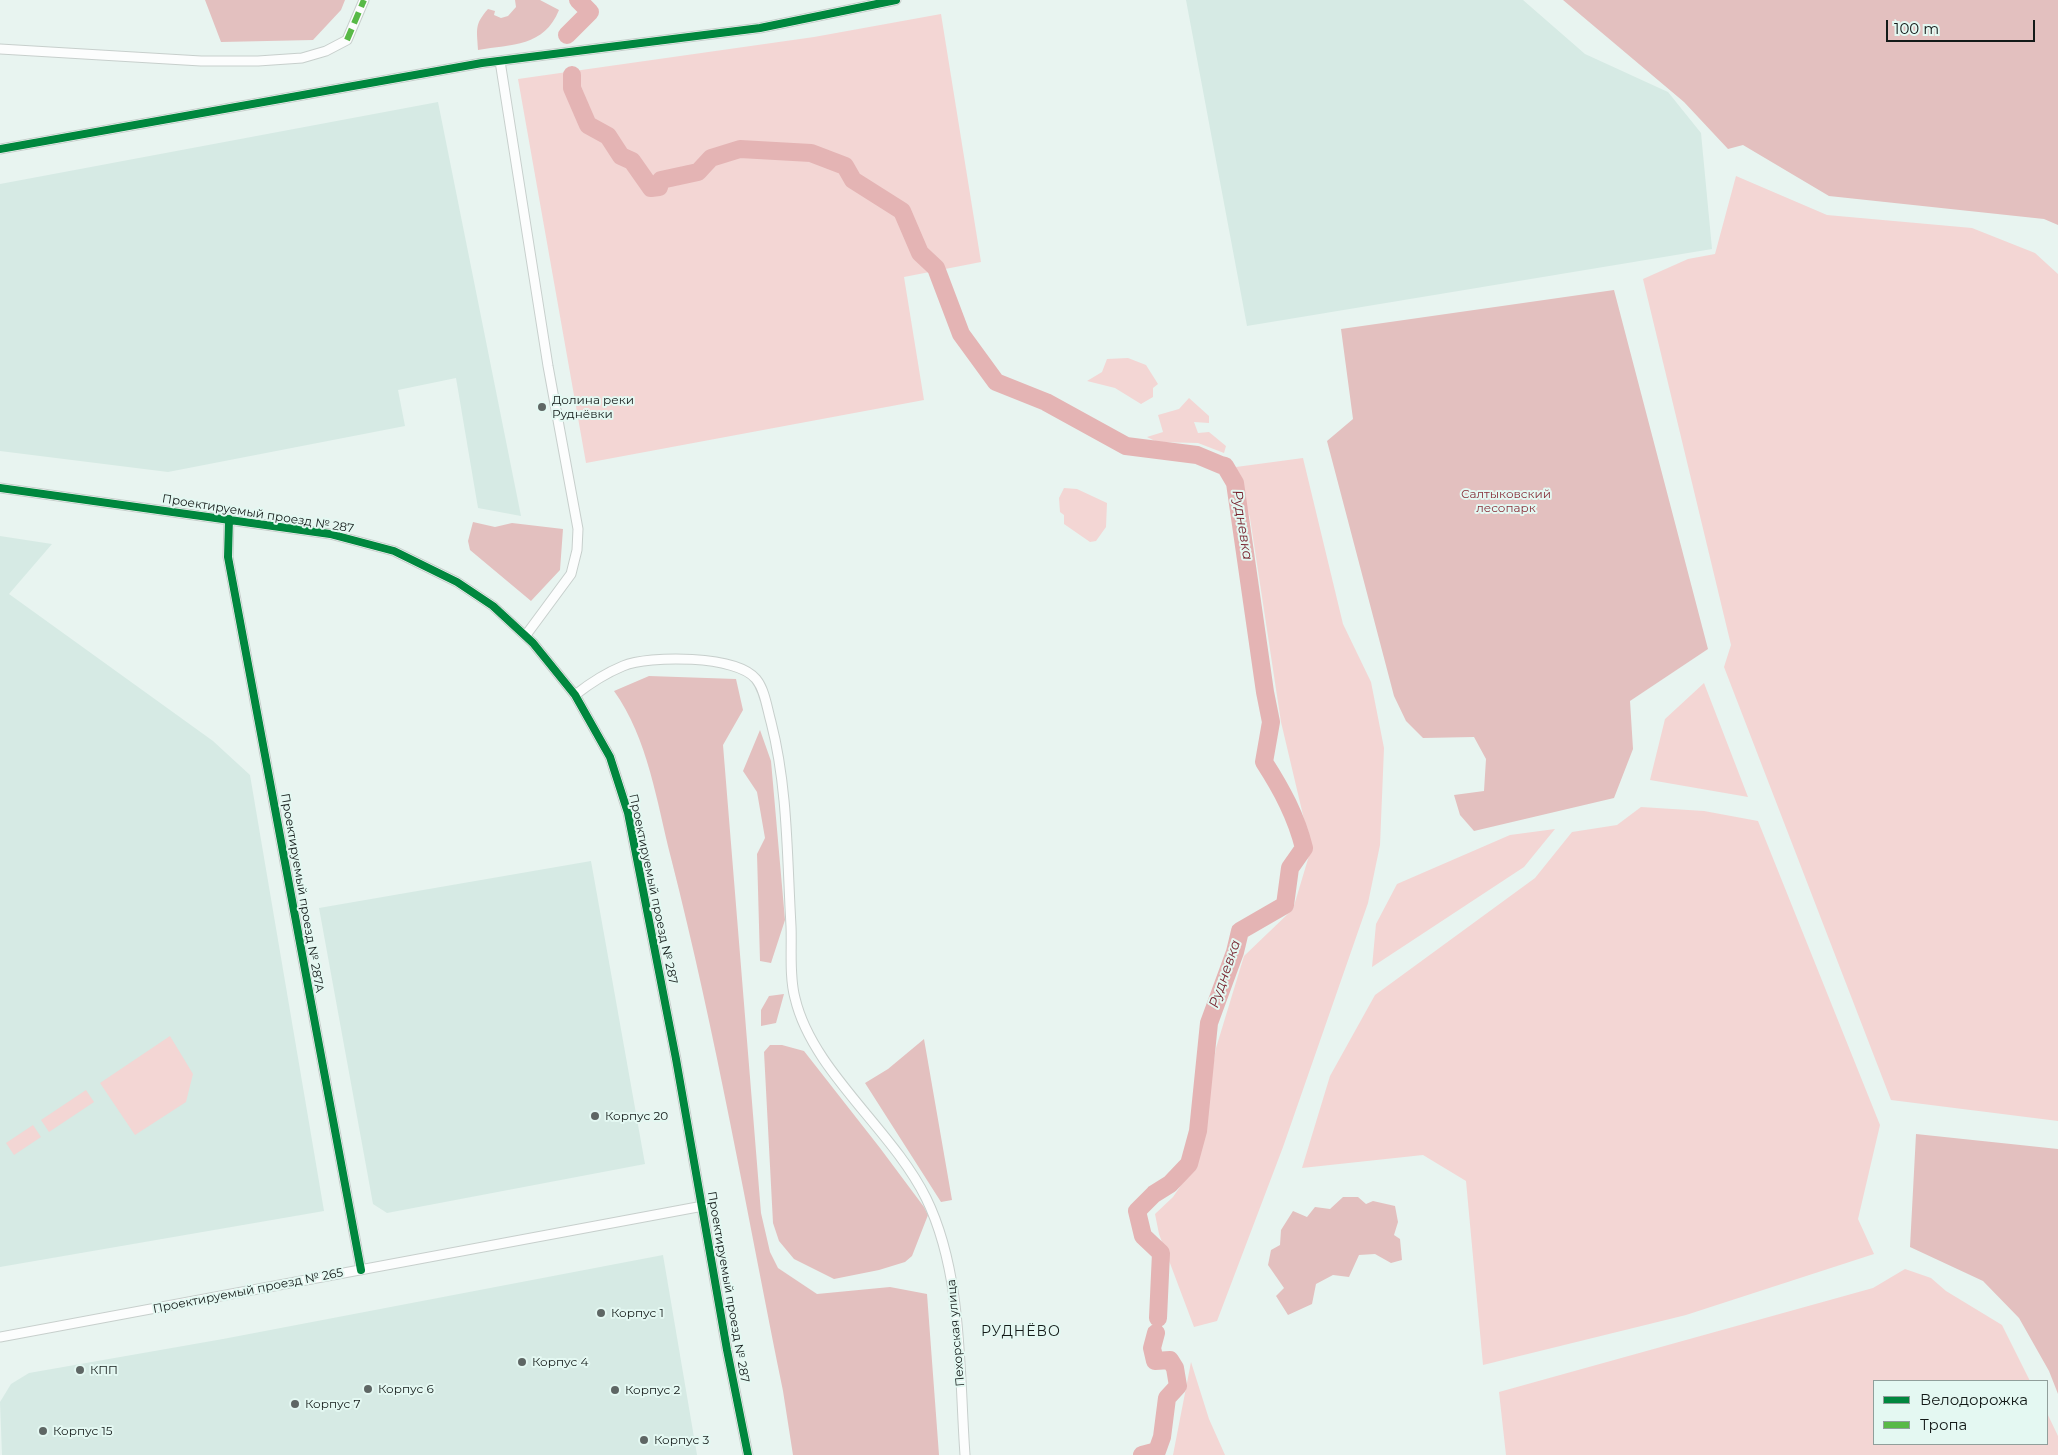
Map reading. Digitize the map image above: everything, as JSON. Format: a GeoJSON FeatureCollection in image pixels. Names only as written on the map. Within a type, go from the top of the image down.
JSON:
{"type":"FeatureCollection","features":[{"type":"Feature","properties":{"kind":"street"},"geometry":{"type":"LineString","coordinates":[[0,49],[201,61],[302,58],[326,51],[347,40],[364,0]]}},
{"type":"Feature","properties":{"kind":"street"},"geometry":{"type":"LineString","coordinates":[[0,149],[500,61],[760,28],[896,0]]}},
{"type":"Feature","properties":{"kind":"street"},"geometry":{"type":"LineString","coordinates":[[500,61],[548,366],[578,529],[577,550],[571,574],[526,635]]}},
{"type":"Feature","properties":{"kind":"street","name":"Проектируемый проезд № 287"},"geometry":{"type":"LineString","coordinates":[[0,488],[330,534],[394,551],[456,582],[493,606],[526,635],[575,695],[610,757],[628,813],[703,1206],[727,1350],[748,1455]]}},
{"type":"Feature","properties":{"kind":"street","name":"Проектируемый проезд № 287А"},"geometry":{"type":"LineString","coordinates":[[229,519],[228,556],[361,1270]]}},
{"type":"Feature","properties":{"kind":"street","name":"Пехорская улица"},"geometry":{"type":"LineString","coordinates":[[575,695],[623,666],[652,658],[735,666],[756,679],[763,691],[780,756],[786,829],[794,994],[803,1026],[830,1066],[899,1154],[926,1198],[945,1246],[954,1291],[965,1455]]}},
{"type":"Feature","properties":{"kind":"street","name":"Проектируемый проезд № 265"},"geometry":{"type":"LineString","coordinates":[[0,1337],[703,1206]]}},
{"type":"Feature","properties":{"kind":"shaded area"},"geometry":{"type":"Polygon","coordinates":[[[1186,0],[1523,0],[1585,54],[1668,92],[1701,133],[1712,249],[1247,326],[1186,0]]]}},
{"type":"Feature","properties":{"kind":"shaded area"},"geometry":{"type":"Polygon","coordinates":[[[941,14],[981,262],[904,277],[924,400],[586,463],[518,79],[814,37],[941,14]]]}},
{"type":"Feature","properties":{"kind":"shaded area"},"geometry":{"type":"Polygon","coordinates":[[[438,102],[521,516],[478,508],[456,378],[398,390],[405,426],[168,472],[0,451],[0,184],[438,102]]]}},
{"type":"Feature","properties":{"kind":"shaded area"},"geometry":{"type":"Polygon","coordinates":[[[1736,176],[1827,215],[1972,228],[2035,253],[2058,274],[2058,1121],[1891,1100],[1724,667],[1731,645],[1643,279],[1688,259],[1715,254],[1736,176]]]}},
{"type":"Feature","properties":{"kind":"shaded area"},"geometry":{"type":"Polygon","coordinates":[[[1128,358],[1146,365],[1158,384],[1153,388],[1153,397],[1141,404],[1115,388],[1087,381],[1102,372],[1107,359],[1128,358]]]}},
{"type":"Feature","properties":{"kind":"shaded area"},"geometry":{"type":"Polygon","coordinates":[[[1189,398],[1209,416],[1209,423],[1194,422],[1198,433],[1209,432],[1226,446],[1224,453],[1198,443],[1157,442],[1147,437],[1163,432],[1158,415],[1179,409],[1189,398]]]}},
{"type":"Feature","properties":{"kind":"shaded area"},"geometry":{"type":"Polygon","coordinates":[[[1303,458],[1343,624],[1371,682],[1384,748],[1380,845],[1368,903],[1283,1147],[1217,1321],[1194,1327],[1159,1234],[1155,1214],[1173,1197],[1197,1162],[1216,1048],[1244,956],[1293,909],[1311,849],[1281,722],[1250,518],[1236,467],[1303,458]]]}},
{"type":"Feature","properties":{"kind":"shaded area"},"geometry":{"type":"Polygon","coordinates":[[[1064,488],[1077,489],[1107,503],[1106,527],[1096,541],[1090,542],[1064,524],[1064,515],[1060,512],[1059,498],[1064,488]]]}},
{"type":"Feature","properties":{"kind":"shaded area"},"geometry":{"type":"Polygon","coordinates":[[[0,536],[52,544],[9,594],[213,741],[250,775],[324,1211],[0,1267],[0,536]]]}},
{"type":"Feature","properties":{"kind":"shaded area"},"geometry":{"type":"Polygon","coordinates":[[[1704,683],[1748,797],[1650,780],[1665,719],[1704,683]]]}},
{"type":"Feature","properties":{"kind":"shaded area"},"geometry":{"type":"Polygon","coordinates":[[[1641,807],[1704,811],[1758,821],[1880,1125],[1858,1219],[1874,1254],[1686,1315],[1483,1365],[1466,1181],[1423,1155],[1302,1168],[1330,1076],[1375,995],[1535,878],[1572,832],[1617,825],[1641,807]]]}},
{"type":"Feature","properties":{"kind":"shaded area"},"geometry":{"type":"Polygon","coordinates":[[[1555,829],[1524,867],[1372,967],[1376,924],[1397,884],[1510,835],[1555,829]]]}},
{"type":"Feature","properties":{"kind":"shaded area"},"geometry":{"type":"Polygon","coordinates":[[[591,861],[645,1164],[387,1213],[373,1204],[319,908],[591,861]]]}},
{"type":"Feature","properties":{"kind":"shaded area"},"geometry":{"type":"Polygon","coordinates":[[[170,1036],[193,1074],[186,1102],[135,1135],[100,1083],[170,1036]]]}},
{"type":"Feature","properties":{"kind":"shaded area"},"geometry":{"type":"Polygon","coordinates":[[[86,1090],[94,1102],[49,1132],[41,1120],[86,1090]]]}},
{"type":"Feature","properties":{"kind":"shaded area"},"geometry":{"type":"Polygon","coordinates":[[[33,1125],[41,1137],[14,1155],[6,1143],[33,1125]]]}},
{"type":"Feature","properties":{"kind":"shaded area"},"geometry":{"type":"Polygon","coordinates":[[[663,1255],[697,1455],[2,1455],[0,1402],[11,1384],[29,1373],[223,1339],[663,1255]]]}},
{"type":"Feature","properties":{"kind":"shaded area"},"geometry":{"type":"Polygon","coordinates":[[[1905,1269],[1931,1278],[1946,1291],[2002,1325],[2030,1380],[1873,1380],[1873,1445],[2048,1445],[2048,1415],[2058,1436],[2058,1455],[1506,1455],[1499,1392],[1873,1288],[1905,1269]]]}},
{"type":"Feature","properties":{"kind":"shaded area"},"geometry":{"type":"Polygon","coordinates":[[[1191,1362],[1209,1419],[1225,1455],[1173,1455],[1191,1362]]]}},
{"type":"Feature","properties":{"kind":"green space"},"geometry":{"type":"Polygon","coordinates":[[[205,0],[345,0],[341,10],[313,40],[221,42],[205,0]]]}},
{"type":"Feature","properties":{"kind":"green space"},"geometry":{"type":"Polygon","coordinates":[[[515,0],[540,0],[559,10],[553,22],[545,31],[526,42],[478,50],[477,28],[480,19],[488,9],[495,11],[494,15],[501,18],[508,16],[516,7],[515,0]]]}},
{"type":"Feature","properties":{"kind":"green space"},"geometry":{"type":"Polygon","coordinates":[[[1563,0],[2058,0],[2058,225],[2044,219],[1829,196],[1743,145],[1728,149],[1684,102],[1563,0]]]}},
{"type":"Feature","properties":{"kind":"green space","name":"Салтыковский лесопарк"},"geometry":{"type":"Polygon","coordinates":[[[1614,290],[1708,649],[1630,701],[1633,749],[1614,798],[1474,831],[1460,815],[1454,795],[1484,791],[1486,759],[1474,737],[1423,738],[1406,721],[1394,696],[1327,441],[1353,419],[1341,329],[1614,290]]]}},
{"type":"Feature","properties":{"kind":"green space"},"geometry":{"type":"Polygon","coordinates":[[[473,522],[495,527],[512,523],[563,529],[560,570],[531,601],[470,550],[468,541],[473,522]]]}},
{"type":"Feature","properties":{"kind":"green space"},"geometry":{"type":"Polygon","coordinates":[[[649,676],[736,679],[743,710],[723,745],[761,1213],[770,1252],[778,1268],[817,1294],[890,1287],[927,1294],[939,1455],[793,1455],[783,1391],[730,1124],[687,924],[650,771],[626,709],[614,691],[649,676]]]}},
{"type":"Feature","properties":{"kind":"green space"},"geometry":{"type":"Polygon","coordinates":[[[760,730],[771,761],[785,920],[771,963],[760,961],[757,854],[765,838],[757,792],[743,771],[760,730]]]}},
{"type":"Feature","properties":{"kind":"green space"},"geometry":{"type":"Polygon","coordinates":[[[784,994],[776,1023],[761,1026],[761,1010],[769,996],[784,994]]]}},
{"type":"Feature","properties":{"kind":"green space"},"geometry":{"type":"Polygon","coordinates":[[[924,1039],[952,1200],[941,1202],[865,1083],[888,1069],[924,1039]]]}},
{"type":"Feature","properties":{"kind":"green space"},"geometry":{"type":"Polygon","coordinates":[[[770,1045],[782,1045],[804,1051],[924,1207],[928,1215],[912,1256],[905,1262],[879,1270],[834,1279],[794,1259],[779,1241],[773,1223],[764,1052],[770,1045]]]}},
{"type":"Feature","properties":{"kind":"green space"},"geometry":{"type":"Polygon","coordinates":[[[1916,1134],[2058,1149],[2058,1394],[2049,1371],[2019,1318],[1983,1281],[1910,1247],[1916,1134]]]}},
{"type":"Feature","properties":{"kind":"green space"},"geometry":{"type":"Polygon","coordinates":[[[1343,1197],[1358,1197],[1366,1204],[1373,1201],[1395,1206],[1398,1222],[1394,1235],[1400,1239],[1402,1260],[1391,1263],[1375,1254],[1359,1255],[1349,1277],[1333,1275],[1316,1284],[1312,1304],[1288,1315],[1276,1296],[1284,1288],[1268,1265],[1271,1250],[1280,1245],[1281,1230],[1293,1211],[1307,1217],[1315,1207],[1330,1209],[1343,1197]]]}},
{"type":"Feature","properties":{"kind":"waterway","name":"Рудневка"},"geometry":{"type":"LineString","coordinates":[[567,35],[590,12],[578,0]]}},
{"type":"Feature","properties":{"kind":"waterway","name":"Рудневка"},"geometry":{"type":"LineString","coordinates":[[572,75],[572,88],[588,125],[608,136],[621,156],[632,161],[651,188],[659,187],[661,180],[698,172],[711,158],[740,149],[811,153],[845,166],[853,180],[902,211],[920,253],[936,268],[961,334],[996,382],[1046,402],[1126,446],[1197,455],[1225,466],[1235,483],[1271,722],[1264,762],[1288,804],[1304,848],[1290,868],[1285,905],[1240,931],[1235,952],[1209,1023],[1198,1131],[1189,1164],[1170,1184],[1154,1194],[1137,1211],[1143,1236],[1161,1253],[1158,1318]]}},
{"type":"Feature","properties":{"kind":"waterway","name":"Рудневка"},"geometry":{"type":"LineString","coordinates":[[1142,1455],[1157,1451],[1162,1437],[1167,1398],[1178,1386],[1175,1368],[1170,1360],[1155,1361],[1152,1348],[1156,1333]]}},
{"type":"Feature","properties":{"kind":"marked path"},"geometry":{"type":"LineString","coordinates":[[347,40],[364,0]]}},
{"type":"Feature","properties":{"kind":"cycle path"},"geometry":{"type":"LineString","coordinates":[[0,149],[482,63],[760,28],[896,0]]}},
{"type":"Feature","properties":{"kind":"cycle path"},"geometry":{"type":"LineString","coordinates":[[0,488],[330,534],[394,551],[457,582],[493,606],[533,643],[575,695],[610,757],[628,813],[676,1059],[727,1350],[748,1455]]}},
{"type":"Feature","properties":{"kind":"cycle path"},"geometry":{"type":"LineString","coordinates":[[229,519],[228,557],[361,1270]]}},
{"type":"Feature","properties":{"kind":"place","name":"Долина реки Руднёвки"},"geometry":{"type":"Point","coordinates":[542,407]}},
{"type":"Feature","properties":{"kind":"place","name":"Корпус 20"},"geometry":{"type":"Point","coordinates":[595,1116]}},
{"type":"Feature","properties":{"kind":"place","name":"Корпус 1"},"geometry":{"type":"Point","coordinates":[601,1313]}},
{"type":"Feature","properties":{"kind":"place","name":"Корпус 4"},"geometry":{"type":"Point","coordinates":[522,1362]}},
{"type":"Feature","properties":{"kind":"place","name":"КПП"},"geometry":{"type":"Point","coordinates":[80,1370]}},
{"type":"Feature","properties":{"kind":"place","name":"Корпус 6"},"geometry":{"type":"Point","coordinates":[368,1389]}},
{"type":"Feature","properties":{"kind":"place","name":"Корпус 2"},"geometry":{"type":"Point","coordinates":[615,1390]}},
{"type":"Feature","properties":{"kind":"place","name":"Корпус 7"},"geometry":{"type":"Point","coordinates":[295,1404]}},
{"type":"Feature","properties":{"kind":"place","name":"Корпус 15"},"geometry":{"type":"Point","coordinates":[43,1431]}},
{"type":"Feature","properties":{"kind":"place","name":"Корпус 3"},"geometry":{"type":"Point","coordinates":[644,1440]}},
{"type":"Feature","properties":{"kind":"district","name":"РУДНЁВО"},"geometry":{"type":"Point","coordinates":[1021,1332]}}]}
